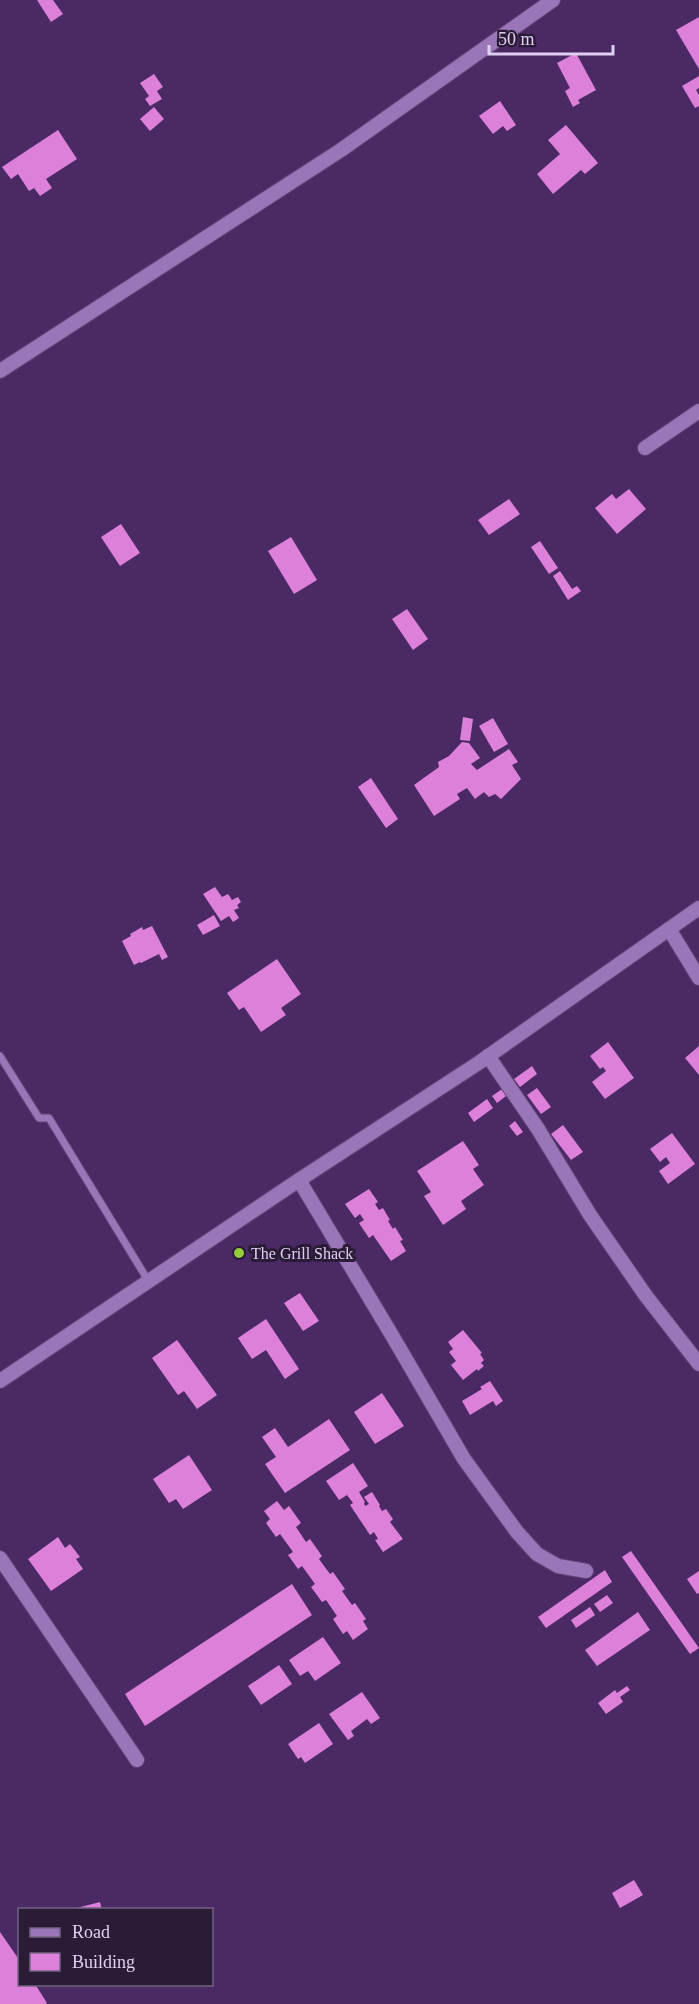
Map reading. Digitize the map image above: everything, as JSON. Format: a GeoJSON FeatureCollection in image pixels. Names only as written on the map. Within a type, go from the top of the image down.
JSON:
{"type":"FeatureCollection","features":[{"type":"Feature","properties":{"kind":"street"},"geometry":{"type":"LineString","coordinates":[[0,371],[341,150],[553,0]]}},
{"type":"Feature","properties":{"kind":"street"},"geometry":{"type":"LineString","coordinates":[[645,448],[699,411]]}},
{"type":"Feature","properties":{"kind":"street"},"geometry":{"type":"LineString","coordinates":[[0,1381],[298,1180],[488,1056],[699,908]]}},
{"type":"Feature","properties":{"kind":"street"},"geometry":{"type":"LineString","coordinates":[[669,929],[699,978]]}},
{"type":"Feature","properties":{"kind":"street"},"geometry":{"type":"LineString","coordinates":[[488,1056],[640,1287],[699,1364]]}},
{"type":"Feature","properties":{"kind":"street"},"geometry":{"type":"LineString","coordinates":[[298,1180],[464,1459],[517,1532],[537,1554],[558,1566],[586,1571]]}},
{"type":"Feature","properties":{"kind":"street"},"geometry":{"type":"LineString","coordinates":[[0,1558],[137,1760]]}},
{"type":"Feature","properties":{"kind":"lane"},"geometry":{"type":"LineString","coordinates":[[0,1056],[39,1118],[49,1118],[149,1282]]}},
{"type":"Feature","properties":{"kind":"building"},"geometry":{"type":"Polygon","coordinates":[[[37,0],[53,0],[63,14],[51,22],[37,0]]]}},
{"type":"Feature","properties":{"kind":"building"},"geometry":{"type":"Polygon","coordinates":[[[699,17],[699,69],[676,30],[699,17]]]}},
{"type":"Feature","properties":{"kind":"building"},"geometry":{"type":"Polygon","coordinates":[[[576,53],[596,90],[578,100],[580,103],[573,107],[565,91],[570,88],[557,63],[576,53]]]}},
{"type":"Feature","properties":{"kind":"building"},"geometry":{"type":"Polygon","coordinates":[[[154,74],[163,87],[157,91],[162,99],[150,106],[145,99],[149,96],[140,83],[154,74]]]}},
{"type":"Feature","properties":{"kind":"building"},"geometry":{"type":"Polygon","coordinates":[[[699,76],[699,88],[696,90],[699,95],[699,106],[695,108],[682,86],[699,76]]]}},
{"type":"Feature","properties":{"kind":"building"},"geometry":{"type":"Polygon","coordinates":[[[500,101],[516,125],[507,131],[503,126],[493,134],[479,116],[500,101]]]}},
{"type":"Feature","properties":{"kind":"building"},"geometry":{"type":"Polygon","coordinates":[[[154,107],[164,119],[150,131],[140,119],[154,107]]]}},
{"type":"Feature","properties":{"kind":"building"},"geometry":{"type":"Polygon","coordinates":[[[566,125],[598,163],[585,174],[581,170],[553,194],[537,174],[560,154],[548,140],[566,125]]]}},
{"type":"Feature","properties":{"kind":"building"},"geometry":{"type":"Polygon","coordinates":[[[58,130],[77,159],[46,179],[52,188],[40,196],[34,188],[29,191],[18,174],[11,179],[2,167],[58,130]]]}},
{"type":"Feature","properties":{"kind":"building"},"geometry":{"type":"Polygon","coordinates":[[[629,489],[646,509],[617,534],[595,508],[612,494],[616,499],[629,489]]]}},
{"type":"Feature","properties":{"kind":"building"},"geometry":{"type":"Polygon","coordinates":[[[509,499],[520,514],[489,535],[478,520],[509,499]]]}},
{"type":"Feature","properties":{"kind":"building"},"geometry":{"type":"Polygon","coordinates":[[[121,524],[140,553],[120,566],[101,537],[121,524]]]}},
{"type":"Feature","properties":{"kind":"building"},"geometry":{"type":"Polygon","coordinates":[[[291,537],[317,580],[294,594],[268,551],[291,537]]]}},
{"type":"Feature","properties":{"kind":"building"},"geometry":{"type":"Polygon","coordinates":[[[540,541],[558,568],[549,574],[531,547],[540,541]]]}},
{"type":"Feature","properties":{"kind":"building"},"geometry":{"type":"Polygon","coordinates":[[[560,571],[572,589],[577,586],[581,591],[568,600],[553,576],[560,571]]]}},
{"type":"Feature","properties":{"kind":"building"},"geometry":{"type":"Polygon","coordinates":[[[407,609],[428,639],[413,650],[392,619],[407,609]]]}},
{"type":"Feature","properties":{"kind":"building"},"geometry":{"type":"Polygon","coordinates":[[[463,717],[473,719],[470,741],[460,740],[463,717]]]}},
{"type":"Feature","properties":{"kind":"building"},"geometry":{"type":"Polygon","coordinates":[[[493,718],[508,744],[494,752],[479,726],[493,718]]]}},
{"type":"Feature","properties":{"kind":"building"},"geometry":{"type":"Polygon","coordinates":[[[462,742],[469,743],[480,758],[471,764],[477,770],[509,749],[518,762],[512,765],[521,779],[501,799],[495,794],[489,797],[484,792],[475,799],[467,788],[457,794],[460,799],[434,816],[414,785],[439,767],[438,762],[449,756],[462,742]]]}},
{"type":"Feature","properties":{"kind":"building"},"geometry":{"type":"Polygon","coordinates":[[[371,778],[398,819],[386,828],[358,787],[371,778]]]}},
{"type":"Feature","properties":{"kind":"building"},"geometry":{"type":"Polygon","coordinates":[[[215,887],[222,897],[228,894],[232,900],[238,897],[241,902],[237,905],[239,908],[234,910],[239,918],[233,922],[229,916],[221,921],[203,894],[215,887]]]}},
{"type":"Feature","properties":{"kind":"building"},"geometry":{"type":"Polygon","coordinates":[[[214,915],[220,926],[203,935],[197,925],[214,915]]]}},
{"type":"Feature","properties":{"kind":"building"},"geometry":{"type":"Polygon","coordinates":[[[152,926],[168,957],[162,960],[159,954],[134,965],[122,941],[142,927],[143,930],[152,926]]]}},
{"type":"Feature","properties":{"kind":"building"},"geometry":{"type":"Polygon","coordinates":[[[277,959],[301,994],[281,1008],[286,1015],[261,1032],[244,1007],[239,1010],[227,993],[277,959]]]}},
{"type":"Feature","properties":{"kind":"building"},"geometry":{"type":"Polygon","coordinates":[[[608,1042],[634,1078],[605,1099],[592,1082],[606,1071],[603,1067],[600,1069],[590,1056],[608,1042]]]}},
{"type":"Feature","properties":{"kind":"building"},"geometry":{"type":"Polygon","coordinates":[[[699,1046],[699,1075],[685,1058],[699,1046]]]}},
{"type":"Feature","properties":{"kind":"building"},"geometry":{"type":"Polygon","coordinates":[[[532,1066],[537,1074],[520,1087],[514,1079],[532,1066]]]}},
{"type":"Feature","properties":{"kind":"building"},"geometry":{"type":"Polygon","coordinates":[[[505,1087],[510,1093],[497,1103],[492,1096],[505,1087]]]}},
{"type":"Feature","properties":{"kind":"building"},"geometry":{"type":"Polygon","coordinates":[[[537,1088],[551,1107],[541,1114],[527,1095],[537,1088]]]}},
{"type":"Feature","properties":{"kind":"building"},"geometry":{"type":"Polygon","coordinates":[[[487,1099],[493,1108],[474,1122],[468,1113],[487,1099]]]}},
{"type":"Feature","properties":{"kind":"building"},"geometry":{"type":"Polygon","coordinates":[[[515,1121],[523,1132],[517,1136],[509,1126],[515,1121]]]}},
{"type":"Feature","properties":{"kind":"building"},"geometry":{"type":"Polygon","coordinates":[[[563,1125],[583,1152],[571,1160],[551,1134],[563,1125]]]}},
{"type":"Feature","properties":{"kind":"building"},"geometry":{"type":"Polygon","coordinates":[[[672,1133],[695,1164],[668,1184],[659,1171],[670,1163],[666,1157],[660,1162],[650,1149],[672,1133]]]}},
{"type":"Feature","properties":{"kind":"building"},"geometry":{"type":"Polygon","coordinates":[[[463,1141],[479,1165],[473,1169],[484,1185],[461,1201],[466,1209],[443,1225],[424,1196],[431,1192],[417,1171],[463,1141]]]}},
{"type":"Feature","properties":{"kind":"building"},"geometry":{"type":"Polygon","coordinates":[[[369,1189],[378,1202],[375,1204],[379,1210],[383,1208],[393,1229],[395,1227],[403,1240],[400,1241],[406,1251],[391,1261],[373,1235],[369,1238],[359,1223],[364,1220],[360,1214],[355,1218],[345,1204],[369,1189]]]}},
{"type":"Feature","properties":{"kind":"building"},"geometry":{"type":"Polygon","coordinates":[[[300,1293],[319,1321],[303,1331],[284,1303],[300,1293]]]}},
{"type":"Feature","properties":{"kind":"building"},"geometry":{"type":"Polygon","coordinates":[[[266,1319],[299,1369],[285,1379],[266,1350],[252,1359],[238,1338],[266,1319]]]}},
{"type":"Feature","properties":{"kind":"building"},"geometry":{"type":"Polygon","coordinates":[[[463,1330],[482,1353],[480,1354],[484,1360],[481,1363],[484,1366],[463,1380],[451,1365],[456,1361],[449,1352],[453,1349],[448,1342],[463,1330]]]}},
{"type":"Feature","properties":{"kind":"building"},"geometry":{"type":"Polygon","coordinates":[[[177,1340],[217,1395],[197,1409],[184,1391],[178,1395],[152,1358],[177,1340]]]}},
{"type":"Feature","properties":{"kind":"building"},"geometry":{"type":"Polygon","coordinates":[[[490,1381],[503,1401],[496,1406],[493,1401],[470,1415],[462,1401],[482,1389],[480,1387],[490,1381]]]}},
{"type":"Feature","properties":{"kind":"building"},"geometry":{"type":"Polygon","coordinates":[[[382,1393],[404,1426],[375,1444],[354,1412],[382,1393]]]}},
{"type":"Feature","properties":{"kind":"building"},"geometry":{"type":"Polygon","coordinates":[[[329,1419],[350,1450],[285,1493],[265,1464],[276,1457],[262,1437],[275,1428],[288,1447],[329,1419]]]}},
{"type":"Feature","properties":{"kind":"building"},"geometry":{"type":"Polygon","coordinates":[[[189,1455],[212,1490],[183,1509],[176,1499],[169,1503],[153,1479],[189,1455]]]}},
{"type":"Feature","properties":{"kind":"building"},"geometry":{"type":"Polygon","coordinates":[[[353,1463],[368,1486],[359,1492],[365,1506],[369,1504],[364,1497],[372,1492],[382,1511],[386,1509],[393,1519],[390,1522],[403,1539],[383,1552],[375,1540],[378,1539],[374,1532],[370,1535],[350,1505],[353,1503],[347,1495],[339,1500],[326,1481],[353,1463]]]}},
{"type":"Feature","properties":{"kind":"building"},"geometry":{"type":"Polygon","coordinates":[[[277,1501],[284,1510],[289,1506],[301,1523],[296,1527],[306,1542],[310,1539],[322,1556],[319,1559],[330,1574],[333,1572],[345,1589],[342,1591],[352,1605],[355,1603],[366,1619],[363,1621],[368,1629],[353,1640],[347,1631],[343,1634],[333,1619],[337,1616],[326,1600],[322,1602],[311,1587],[315,1584],[302,1566],[298,1569],[288,1555],[293,1552],[280,1534],[276,1537],[266,1523],[270,1519],[264,1511],[277,1501]]]}},
{"type":"Feature","properties":{"kind":"building"},"geometry":{"type":"Polygon","coordinates":[[[58,1537],[65,1548],[70,1544],[80,1557],[76,1559],[83,1569],[51,1591],[28,1559],[58,1537]]]}},
{"type":"Feature","properties":{"kind":"building"},"geometry":{"type":"Polygon","coordinates":[[[631,1551],[699,1648],[690,1654],[622,1557],[631,1551]]]}},
{"type":"Feature","properties":{"kind":"building"},"geometry":{"type":"Polygon","coordinates":[[[605,1570],[612,1582],[546,1628],[538,1617],[605,1570]]]}},
{"type":"Feature","properties":{"kind":"building"},"geometry":{"type":"Polygon","coordinates":[[[699,1571],[699,1593],[697,1594],[687,1579],[699,1571]]]}},
{"type":"Feature","properties":{"kind":"building"},"geometry":{"type":"Polygon","coordinates":[[[292,1584],[312,1615],[145,1726],[125,1694],[292,1584]]]}},
{"type":"Feature","properties":{"kind":"building"},"geometry":{"type":"Polygon","coordinates":[[[607,1595],[613,1603],[600,1612],[594,1604],[607,1595]]]}},
{"type":"Feature","properties":{"kind":"building"},"geometry":{"type":"Polygon","coordinates":[[[590,1607],[595,1615],[576,1628],[571,1620],[590,1607]]]}},
{"type":"Feature","properties":{"kind":"building"},"geometry":{"type":"Polygon","coordinates":[[[638,1612],[650,1630],[597,1666],[585,1650],[638,1612]]]}},
{"type":"Feature","properties":{"kind":"building"},"geometry":{"type":"Polygon","coordinates":[[[323,1637],[341,1663],[315,1681],[308,1671],[300,1676],[289,1660],[323,1637]]]}},
{"type":"Feature","properties":{"kind":"building"},"geometry":{"type":"Polygon","coordinates":[[[279,1665],[292,1684],[261,1705],[248,1686],[279,1665]]]}},
{"type":"Feature","properties":{"kind":"building"},"geometry":{"type":"Polygon","coordinates":[[[627,1686],[630,1690],[620,1697],[623,1702],[606,1714],[598,1703],[615,1690],[617,1693],[627,1686]]]}},
{"type":"Feature","properties":{"kind":"building"},"geometry":{"type":"Polygon","coordinates":[[[362,1692],[380,1718],[371,1724],[367,1719],[351,1731],[354,1736],[348,1740],[329,1714],[362,1692]]]}},
{"type":"Feature","properties":{"kind":"building"},"geometry":{"type":"Polygon","coordinates":[[[319,1723],[333,1744],[305,1763],[301,1757],[298,1759],[288,1744],[319,1723]]]}},
{"type":"Feature","properties":{"kind":"building"},"geometry":{"type":"Polygon","coordinates":[[[634,1880],[643,1895],[620,1908],[612,1893],[634,1880]]]}},
{"type":"Feature","properties":{"kind":"building"},"geometry":{"type":"Polygon","coordinates":[[[100,1902],[102,1908],[77,1908],[100,1902]]]}},
{"type":"Feature","properties":{"kind":"building"},"geometry":{"type":"Polygon","coordinates":[[[0,1932],[18,1958],[18,1986],[36,1986],[47,2003],[0,2004],[0,1932]]]}},
{"type":"Feature","properties":{"kind":"place","name":"The Grill Shack"},"geometry":{"type":"Point","coordinates":[239,1253]}}]}
